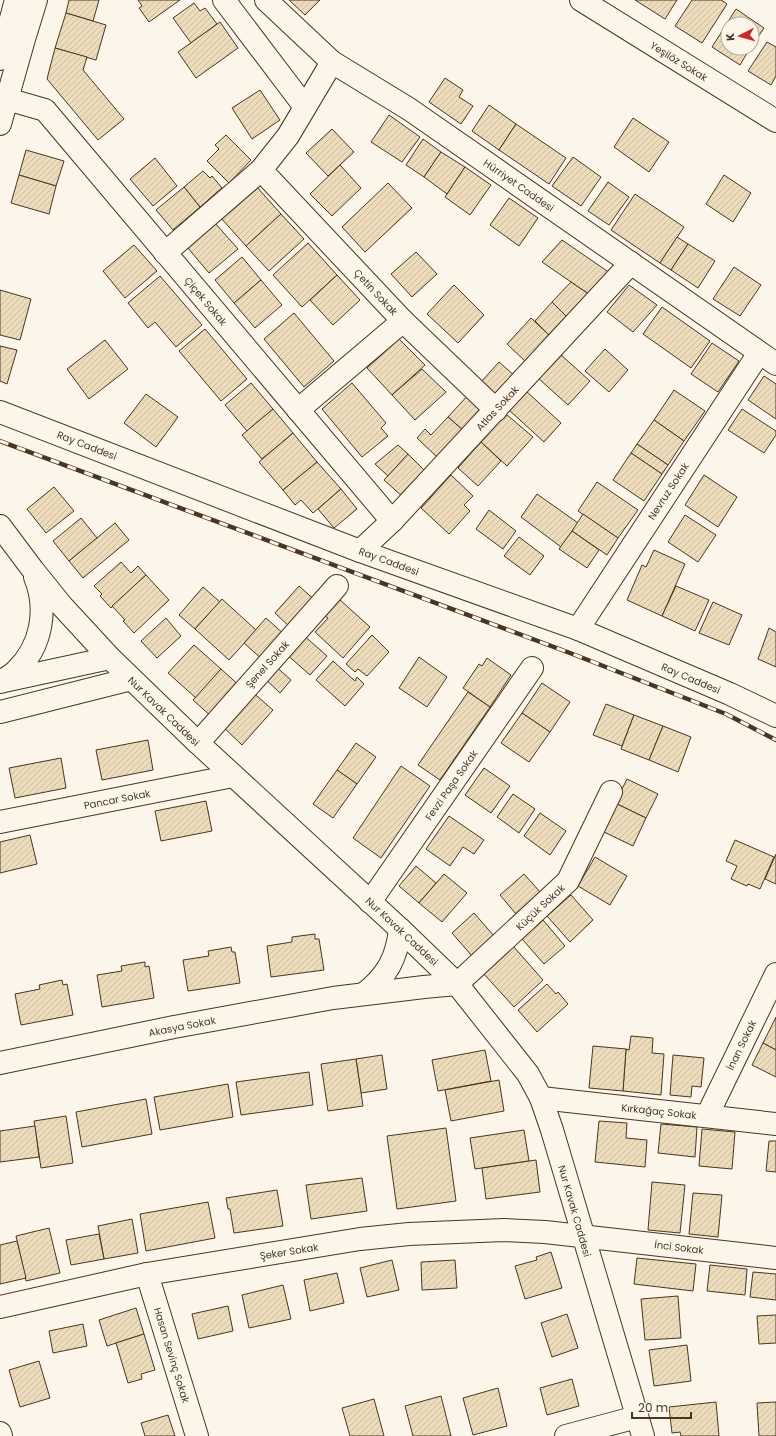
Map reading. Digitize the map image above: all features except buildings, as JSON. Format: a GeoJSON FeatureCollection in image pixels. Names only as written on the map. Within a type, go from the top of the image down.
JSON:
{"type":"FeatureCollection","features":[{"type":"Feature","properties":{"kind":"street"},"geometry":{"type":"LineString","coordinates":[[0,59],[5,20],[16,0]]}},
{"type":"Feature","properties":{"kind":"street"},"geometry":{"type":"LineString","coordinates":[[0,124],[36,0]]}},
{"type":"Feature","properties":{"kind":"street"},"geometry":{"type":"LineString","coordinates":[[224,0],[305,107]]}},
{"type":"Feature","properties":{"kind":"street","name":"Hürriyet Caddesi"},"geometry":{"type":"LineString","coordinates":[[266,0],[332,62],[409,109],[768,358]]}},
{"type":"Feature","properties":{"kind":"street","name":"Yeşilöz Sokak"},"geometry":{"type":"LineString","coordinates":[[591,3],[776,122]]}},
{"type":"Feature","properties":{"kind":"street"},"geometry":{"type":"LineString","coordinates":[[165,253],[261,170],[288,136],[332,62]]}},
{"type":"Feature","properties":{"kind":"street","name":"Çiçek Sokak"},"geometry":{"type":"LineString","coordinates":[[7,99],[45,110],[392,521]]}},
{"type":"Feature","properties":{"kind":"street","name":"Çetin Sokak"},"geometry":{"type":"LineString","coordinates":[[261,170],[403,321],[496,410]]}},
{"type":"Feature","properties":{"kind":"street","name":"Atlas Sokak"},"geometry":{"type":"LineString","coordinates":[[360,550],[392,521],[631,263]]}},
{"type":"Feature","properties":{"kind":"street"},"geometry":{"type":"LineString","coordinates":[[298,410],[403,321]]}},
{"type":"Feature","properties":{"kind":"street","name":"Nevruz Sokak"},"geometry":{"type":"LineString","coordinates":[[578,629],[768,358]]}},
{"type":"Feature","properties":{"kind":"street","name":"Ray Caddesi"},"geometry":{"type":"LineString","coordinates":[[0,412],[360,550],[578,629],[730,694],[776,716]]}},
{"type":"Feature","properties":{"kind":"street","name":"Nur Kavak Caddesi"},"geometry":{"type":"LineString","coordinates":[[0,526],[32,570],[86,633],[110,658],[233,776],[400,929],[457,984],[528,1074],[541,1098],[640,1426]]}},
{"type":"Feature","properties":{"kind":"street"},"geometry":{"type":"LineString","coordinates":[[0,682],[16,671],[28,657],[37,641],[41,623],[42,604],[39,586],[32,570]]}},
{"type":"Feature","properties":{"kind":"street","name":"Şenel Sokak"},"geometry":{"type":"LineString","coordinates":[[198,743],[337,586]]}},
{"type":"Feature","properties":{"kind":"street"},"geometry":{"type":"LineString","coordinates":[[0,682],[110,658]]}},
{"type":"Feature","properties":{"kind":"street","name":"Fevzi Paşa Sokak"},"geometry":{"type":"LineString","coordinates":[[370,902],[532,668]]}},
{"type":"Feature","properties":{"kind":"street"},"geometry":{"type":"LineString","coordinates":[[0,712],[131,679]]}},
{"type":"Feature","properties":{"kind":"street","name":"Pancar Sokak"},"geometry":{"type":"LineString","coordinates":[[0,822],[233,776]]}},
{"type":"Feature","properties":{"kind":"street","name":"Küçük Sokak"},"geometry":{"type":"LineString","coordinates":[[457,984],[568,881],[611,792]]}},
{"type":"Feature","properties":{"kind":"street"},"geometry":{"type":"LineString","coordinates":[[364,994],[374,986],[390,966],[399,942],[400,929]]}},
{"type":"Feature","properties":{"kind":"street","name":"İnan Sokak"},"geometry":{"type":"LineString","coordinates":[[707,1116],[776,974]]}},
{"type":"Feature","properties":{"kind":"street","name":"Akasya Sokak"},"geometry":{"type":"LineString","coordinates":[[0,1064],[174,1027],[333,998],[457,984]]}},
{"type":"Feature","properties":{"kind":"street","name":"Kırkağaç Sokak"},"geometry":{"type":"LineString","coordinates":[[541,1098],[776,1124]]}},
{"type":"Feature","properties":{"kind":"street","name":"Şeker Sokak"},"geometry":{"type":"LineString","coordinates":[[0,1307],[147,1274],[360,1240],[409,1234],[504,1230],[583,1236]]}},
{"type":"Feature","properties":{"kind":"street","name":"İnci Sokak"},"geometry":{"type":"LineString","coordinates":[[583,1236],[776,1258]]}},
{"type":"Feature","properties":{"kind":"street","name":"Hasan Sevinç Sokak"},"geometry":{"type":"LineString","coordinates":[[147,1274],[197,1436]]}},
{"type":"Feature","properties":{"kind":"street"},"geometry":{"type":"LineString","coordinates":[[566,1436],[640,1426]]}},
{"type":"Feature","properties":{"kind":"railway"},"geometry":{"type":"LineString","coordinates":[[0,441],[570,653],[726,714],[776,740]]}}]}
